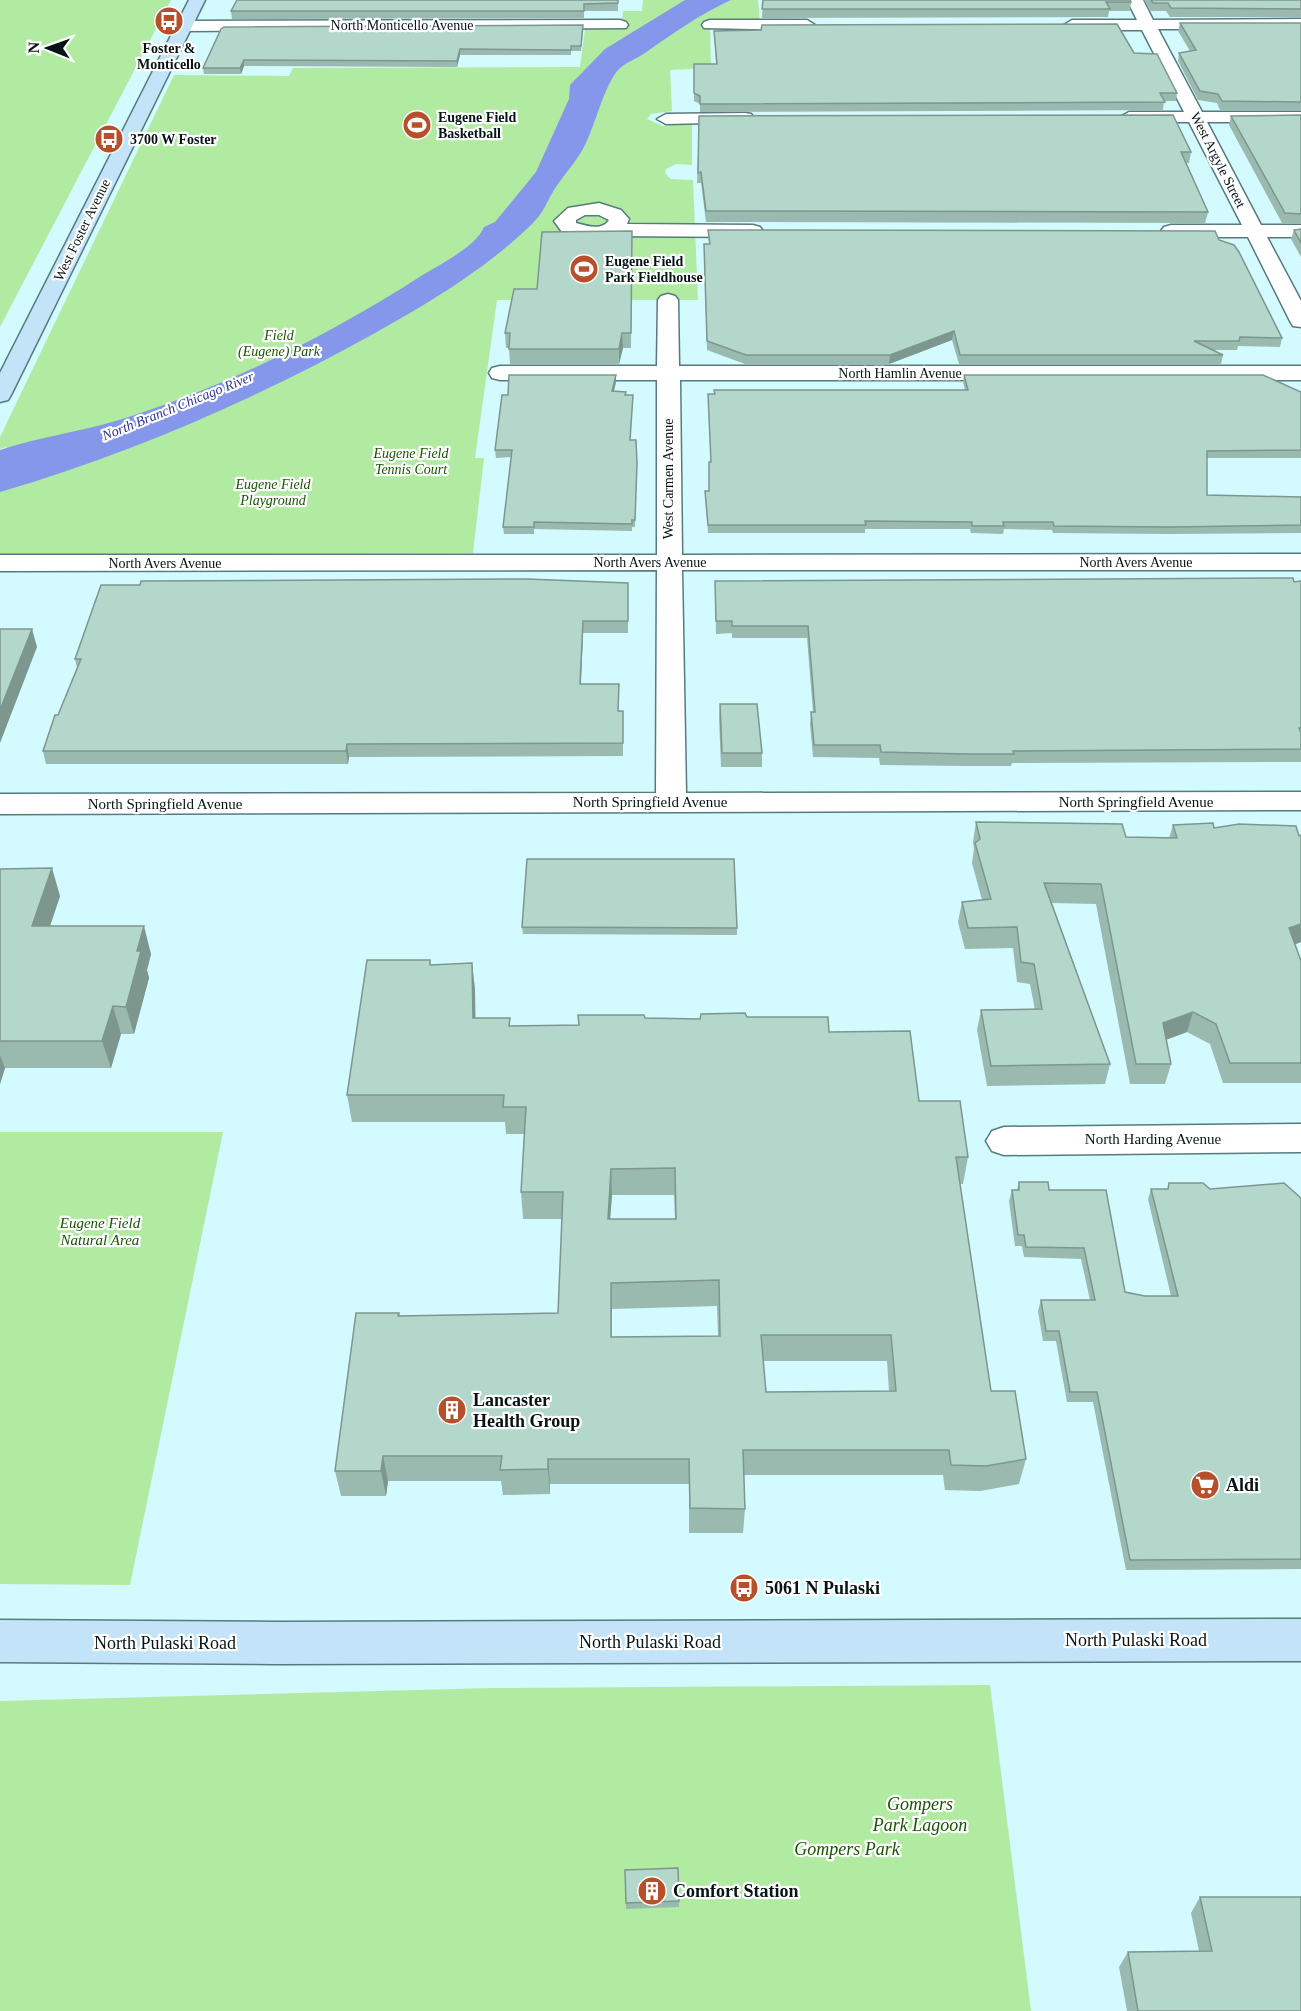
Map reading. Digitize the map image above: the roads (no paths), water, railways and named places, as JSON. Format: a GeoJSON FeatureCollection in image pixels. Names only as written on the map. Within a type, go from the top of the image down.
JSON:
{"type":"FeatureCollection","features":[{"type":"Feature","properties":{"kind":"main road","name":"West Foster Avenue"},"geometry":{"type":"LineString","coordinates":[[0,395],[197,0]]}},
{"type":"Feature","properties":{"kind":"main road","name":"North Pulaski Road"},"geometry":{"type":"LineString","coordinates":[[0,1641],[278,1644],[1301,1640]]}},
{"type":"Feature","properties":{"kind":"street","name":"West Argyle Street"},"geometry":{"type":"LineString","coordinates":[[1135,0],[1301,321]]}},
{"type":"Feature","properties":{"kind":"street"},"geometry":{"type":"LineString","coordinates":[[1055,25],[1301,24]]}},
{"type":"Feature","properties":{"kind":"street","name":"North Monticello Avenue"},"geometry":{"type":"LineString","coordinates":[[184,26],[620,25]]}},
{"type":"Feature","properties":{"kind":"street"},"geometry":{"type":"LineString","coordinates":[[710,25],[829,25]]}},
{"type":"Feature","properties":{"kind":"street"},"geometry":{"type":"LineString","coordinates":[[1113,117],[1301,117]]}},
{"type":"Feature","properties":{"kind":"street"},"geometry":{"type":"LineString","coordinates":[[666,119],[760,118]]}},
{"type":"Feature","properties":{"kind":"street"},"geometry":{"type":"LineString","coordinates":[[610,230],[775,231]]}},
{"type":"Feature","properties":{"kind":"street"},"geometry":{"type":"LineString","coordinates":[[1155,231],[1301,231]]}},
{"type":"Feature","properties":{"kind":"street","name":"West Carmen Avenue"},"geometry":{"type":"LineString","coordinates":[[668,300],[671,802]]}},
{"type":"Feature","properties":{"kind":"street","name":"North Hamlin Avenue"},"geometry":{"type":"LineString","coordinates":[[500,373],[1301,373]]}},
{"type":"Feature","properties":{"kind":"street","name":"North Avers Avenue"},"geometry":{"type":"LineString","coordinates":[[0,563],[1301,562]]}},
{"type":"Feature","properties":{"kind":"street","name":"North Springfield Avenue"},"geometry":{"type":"LineString","coordinates":[[0,804],[1301,801]]}},
{"type":"Feature","properties":{"kind":"street","name":"North Harding Avenue"},"geometry":{"type":"LineString","coordinates":[[1004,1141],[1301,1138]]}},
{"type":"Feature","properties":{"kind":"water","name":"North Branch Chicago River"},"geometry":{"type":"Polygon","coordinates":[[[685,0],[731,0],[697,18],[620,68],[608,85],[583,149],[554,190],[540,215],[496,256],[477,270],[437,297],[375,333],[239,402],[144,442],[0,492],[0,450],[119,420],[237,376],[349,319],[466,248],[484,227],[495,222],[536,172],[569,99],[570,85],[605,49],[685,0]]]}},
{"type":"Feature","properties":{"kind":"place","name":"Foster & Monticello"},"geometry":{"type":"Point","coordinates":[169,21]}},
{"type":"Feature","properties":{"kind":"place","name":"Eugene Field Basketball"},"geometry":{"type":"Point","coordinates":[417,125]}},
{"type":"Feature","properties":{"kind":"place","name":"3700 W Foster"},"geometry":{"type":"Point","coordinates":[109,139]}},
{"type":"Feature","properties":{"kind":"place","name":"Eugene Field Park Fieldhouse"},"geometry":{"type":"Point","coordinates":[584,269]}},
{"type":"Feature","properties":{"kind":"place","name":"Lancaster Health Group"},"geometry":{"type":"Point","coordinates":[452,1410]}},
{"type":"Feature","properties":{"kind":"place","name":"Aldi"},"geometry":{"type":"Point","coordinates":[1205,1485]}},
{"type":"Feature","properties":{"kind":"place","name":"5061 N Pulaski"},"geometry":{"type":"Point","coordinates":[744,1588]}},
{"type":"Feature","properties":{"kind":"place","name":"Comfort Station"},"geometry":{"type":"Point","coordinates":[652,1891]}},
{"type":"Feature","properties":{"kind":"park label","name":"Field (Eugene) Park"},"geometry":{"type":"Point","coordinates":[279,344]}},
{"type":"Feature","properties":{"kind":"park label","name":"Eugene Field Tennis Court"},"geometry":{"type":"Point","coordinates":[411,462]}},
{"type":"Feature","properties":{"kind":"park label","name":"Eugene Field Playground"},"geometry":{"type":"Point","coordinates":[273,492]}},
{"type":"Feature","properties":{"kind":"park label","name":"Eugene Field Natural Area"},"geometry":{"type":"Point","coordinates":[100,1232]}},
{"type":"Feature","properties":{"kind":"park label","name":"Gompers Park Lagoon"},"geometry":{"type":"Point","coordinates":[920,1814]}},
{"type":"Feature","properties":{"kind":"park label","name":"Gompers Park"},"geometry":{"type":"Point","coordinates":[847,1849]}}]}
